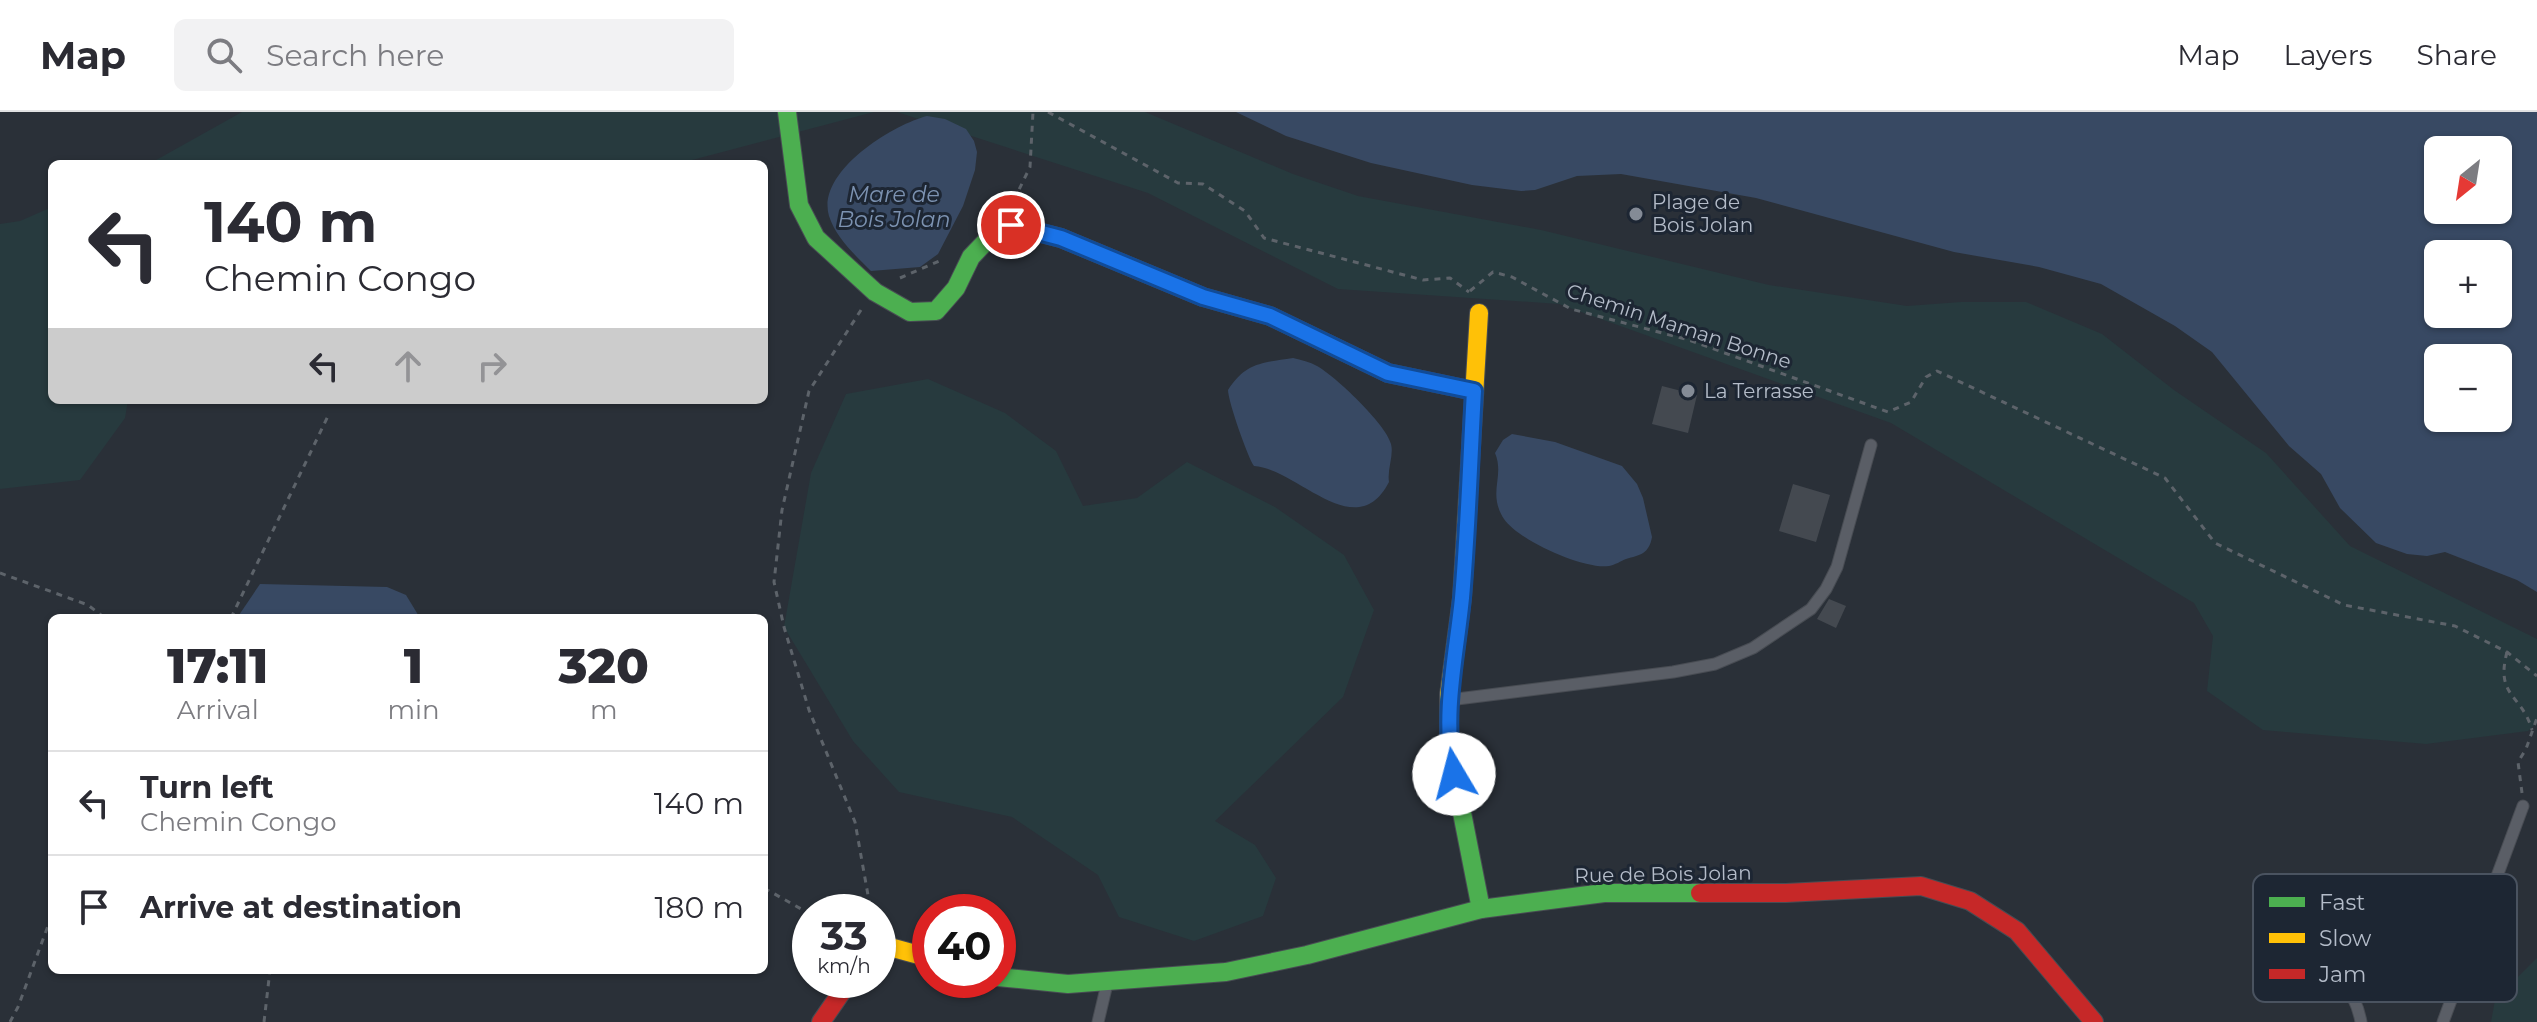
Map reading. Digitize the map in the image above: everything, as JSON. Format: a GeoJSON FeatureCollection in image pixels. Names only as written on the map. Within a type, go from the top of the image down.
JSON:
{"type":"FeatureCollection","features":[{"type":"Feature","properties":{"kind":"street"},"geometry":{"type":"LineString","coordinates":[[787,112],[799,205],[816,238],[875,292],[910,312],[936,311],[956,288],[971,257],[992,235],[1011,225],[1061,238],[1203,297],[1270,316],[1388,373],[1474,391]]}},
{"type":"Feature","properties":{"kind":"street"},"geometry":{"type":"LineString","coordinates":[[1479,313],[1462,598],[1448,700],[1449,747],[1481,909]]}},
{"type":"Feature","properties":{"kind":"street","name":"Rue de Bois Jolan"},"geometry":{"type":"LineString","coordinates":[[1016,979],[1068,984],[1226,972],[1307,955],[1481,909],[1604,893],[1786,893],[1921,886],[1970,901],[2017,931],[2094,1022]]}},
{"type":"Feature","properties":{"kind":"street"},"geometry":{"type":"LineString","coordinates":[[821,1022],[838,998]]}},
{"type":"Feature","properties":{"kind":"lane"},"geometry":{"type":"LineString","coordinates":[[1448,700],[1673,672],[1715,664],[1753,648],[1811,609],[1826,589],[1837,567],[1871,445]]}},
{"type":"Feature","properties":{"kind":"lane"},"geometry":{"type":"LineString","coordinates":[[2498,874],[2523,806]]}},
{"type":"Feature","properties":{"kind":"lane"},"geometry":{"type":"LineString","coordinates":[[1098,1022],[1108,982]]}},
{"type":"Feature","properties":{"kind":"lane"},"geometry":{"type":"LineString","coordinates":[[2354,1002],[2361,1022]]}},
{"type":"Feature","properties":{"kind":"lane"},"geometry":{"type":"LineString","coordinates":[[2443,1022],[2450,1002]]}},
{"type":"Feature","properties":{"kind":"path"},"geometry":{"type":"LineString","coordinates":[[1011,225],[1011,208],[1030,167],[1033,112]]}},
{"type":"Feature","properties":{"kind":"path","name":"Chemin Maman Bonne"},"geometry":{"type":"LineString","coordinates":[[1048,112],[1178,183],[1203,184],[1245,211],[1264,238],[1423,280],[1450,278],[1468,291],[1493,272],[1512,277],[1571,309],[1689,340],[1888,412],[1911,402],[1926,377],[1937,371],[2165,478],[2215,543],[2344,605],[2455,626],[2507,652]]}},
{"type":"Feature","properties":{"kind":"path"},"geometry":{"type":"LineString","coordinates":[[868,894],[855,822],[809,710],[784,627],[774,582],[782,510],[809,391],[852,321],[875,292],[938,259],[971,257]]}},
{"type":"Feature","properties":{"kind":"path"},"geometry":{"type":"LineString","coordinates":[[233,614],[328,416]]}},
{"type":"Feature","properties":{"kind":"path"},"geometry":{"type":"LineString","coordinates":[[0,573],[88,605],[100,614]]}},
{"type":"Feature","properties":{"kind":"path"},"geometry":{"type":"LineString","coordinates":[[2532,730],[2528,716],[2504,683],[2502,670],[2507,652],[2537,676]]}},
{"type":"Feature","properties":{"kind":"path"},"geometry":{"type":"LineString","coordinates":[[2523,806],[2518,762],[2537,718]]}},
{"type":"Feature","properties":{"kind":"path"},"geometry":{"type":"LineString","coordinates":[[768,890],[792,904]]}},
{"type":"Feature","properties":{"kind":"path"},"geometry":{"type":"LineString","coordinates":[[10,1022],[48,926]]}},
{"type":"Feature","properties":{"kind":"path"},"geometry":{"type":"LineString","coordinates":[[264,1022],[270,974]]}},
{"type":"Feature","properties":{"kind":"green space"},"geometry":{"type":"Polygon","coordinates":[[[242,112],[874,112],[692,160],[156,160],[242,112]]]}},
{"type":"Feature","properties":{"kind":"green space"},"geometry":{"type":"Polygon","coordinates":[[[897,112],[1145,112],[1293,174],[1358,196],[1541,230],[1769,285],[1907,306],[2026,302],[2102,334],[2174,390],[2266,453],[2350,546],[2537,639],[2537,723],[2528,731],[2426,744],[2263,730],[2207,691],[2213,636],[2194,603],[1891,423],[1559,304],[1338,289],[1148,193],[897,112]]]}},
{"type":"Feature","properties":{"kind":"green space"},"geometry":{"type":"Polygon","coordinates":[[[48,209],[48,404],[127,404],[125,418],[80,480],[0,489],[0,224],[20,221],[48,209]]]}},
{"type":"Feature","properties":{"kind":"green space"},"geometry":{"type":"Polygon","coordinates":[[[928,379],[1005,413],[1056,451],[1083,506],[1137,498],[1187,462],[1275,507],[1344,555],[1374,610],[1343,697],[1215,821],[1255,845],[1276,878],[1263,916],[1194,941],[1119,917],[1098,875],[1012,817],[899,792],[853,741],[784,627],[811,473],[846,394],[928,379]]]}},
{"type":"Feature","properties":{"kind":"green space"},"geometry":{"type":"Polygon","coordinates":[[[2537,958],[2537,1022],[2491,1022],[2495,1002],[2517,1002],[2517,978],[2537,958]]]}},
{"type":"Feature","properties":{"kind":"water"},"geometry":{"type":"Polygon","coordinates":[[[1236,112],[2537,112],[2537,592],[2517,580],[2445,552],[2427,556],[2407,554],[2376,543],[2340,508],[2321,474],[2289,446],[2212,352],[2175,326],[2101,284],[2039,267],[1954,252],[1756,198],[1621,174],[1577,176],[1535,190],[1521,191],[1472,185],[1371,163],[1286,136],[1236,112]]]}},
{"type":"Feature","properties":{"kind":"water","name":"Mare de Bois Jolan"},"geometry":{"type":"Polygon","coordinates":[[[927,116],[945,119],[966,129],[974,141],[977,152],[975,170],[963,206],[938,254],[920,267],[871,271],[836,232],[829,216],[828,199],[845,167],[860,153],[895,129],[927,116]]]}},
{"type":"Feature","properties":{"kind":"water"},"geometry":{"type":"Polygon","coordinates":[[[1293,358],[1325,371],[1359,401],[1387,435],[1392,449],[1389,482],[1376,500],[1360,507],[1343,506],[1271,470],[1254,466],[1228,390],[1241,374],[1256,365],[1293,358]]]}},
{"type":"Feature","properties":{"kind":"water"},"geometry":{"type":"Polygon","coordinates":[[[1512,434],[1555,442],[1622,466],[1637,484],[1643,498],[1652,537],[1646,550],[1611,565],[1598,566],[1552,552],[1512,527],[1499,510],[1495,453],[1503,440],[1512,434]]]}},
{"type":"Feature","properties":{"kind":"water"},"geometry":{"type":"Polygon","coordinates":[[[260,584],[387,587],[406,595],[418,614],[240,614],[260,584]]]}},
{"type":"Feature","properties":{"kind":"building"},"geometry":{"type":"Polygon","coordinates":[[[1662,386],[1697,395],[1688,433],[1652,424],[1662,386]]]}},
{"type":"Feature","properties":{"kind":"building"},"geometry":{"type":"Polygon","coordinates":[[[1793,484],[1830,495],[1816,542],[1779,531],[1793,484]]]}},
{"type":"Feature","properties":{"kind":"building"},"geometry":{"type":"Polygon","coordinates":[[[1829,599],[1846,606],[1836,628],[1817,619],[1829,599]]]}},
{"type":"Feature","properties":{"kind":"traffic: fast"},"geometry":{"type":"LineString","coordinates":[[787,112],[799,205],[816,238],[875,292],[910,312],[936,311],[956,288],[971,257],[992,235],[1011,225],[1061,238],[1203,297],[1270,316],[1388,373],[1474,391]]}},
{"type":"Feature","properties":{"kind":"traffic: fast"},"geometry":{"type":"LineString","coordinates":[[1449,695],[1449,747],[1481,909]]}},
{"type":"Feature","properties":{"kind":"traffic: fast"},"geometry":{"type":"LineString","coordinates":[[1016,979],[1068,984],[1226,972],[1307,955],[1481,909],[1604,893],[1700,893]]}},
{"type":"Feature","properties":{"kind":"traffic: slow"},"geometry":{"type":"LineString","coordinates":[[1449,695],[1462,598],[1479,313]]}},
{"type":"Feature","properties":{"kind":"traffic: slow"},"geometry":{"type":"LineString","coordinates":[[896,949],[912,953]]}},
{"type":"Feature","properties":{"kind":"traffic: jam"},"geometry":{"type":"LineString","coordinates":[[1700,893],[1786,893],[1921,886],[1970,901],[2017,931],[2094,1022]]}},
{"type":"Feature","properties":{"kind":"traffic: jam"},"geometry":{"type":"LineString","coordinates":[[821,1022],[838,998]]}},
{"type":"Feature","properties":{"kind":"place","name":"Plage de Bois Jolan"},"geometry":{"type":"Point","coordinates":[1636,214]}},
{"type":"Feature","properties":{"kind":"place","name":"La Terrasse"},"geometry":{"type":"Point","coordinates":[1688,391]}},
{"type":"Feature","properties":{"kind":"route"},"geometry":{"type":"LineString","coordinates":[[1011,225],[1061,238],[1203,297],[1270,316],[1388,373],[1474,391],[1462,598],[1448,700],[1449,747],[1454,774]]}}]}
